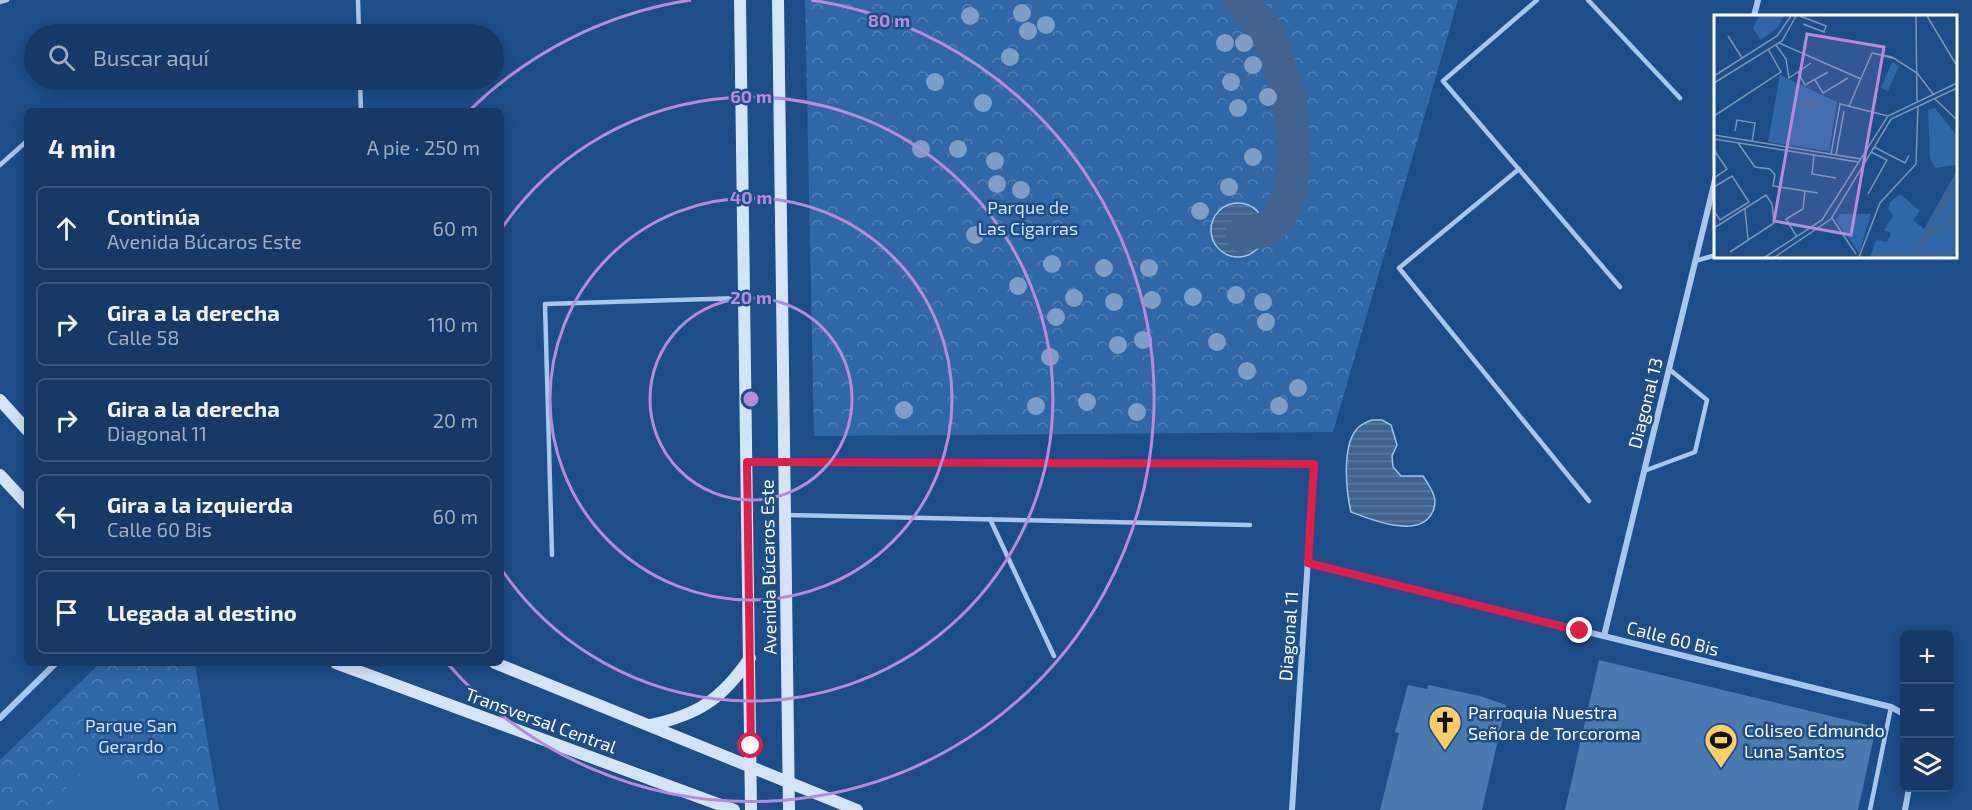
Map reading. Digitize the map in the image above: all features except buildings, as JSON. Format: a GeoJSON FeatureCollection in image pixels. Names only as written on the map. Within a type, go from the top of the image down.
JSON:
{"type":"FeatureCollection","features":[{"type":"Feature","properties":{"kind":"street","name":"Avenida Búcaros Este"},"geometry":{"type":"LineString","coordinates":[[740,0],[751,810]]}},
{"type":"Feature","properties":{"kind":"street","name":"Avenida Búcaros Este"},"geometry":{"type":"LineString","coordinates":[[777,0],[789,810]]}},
{"type":"Feature","properties":{"kind":"street"},"geometry":{"type":"LineString","coordinates":[[1754,15],[1758,0]]}},
{"type":"Feature","properties":{"kind":"street","name":"Diagonal 13"},"geometry":{"type":"LineString","coordinates":[[1604,636],[1714,184]]}},
{"type":"Feature","properties":{"kind":"street"},"geometry":{"type":"LineString","coordinates":[[0,400],[24,427]]}},
{"type":"Feature","properties":{"kind":"street"},"geometry":{"type":"LineString","coordinates":[[747,462],[784,462]]}},
{"type":"Feature","properties":{"kind":"street","name":"Diagonal 11"},"geometry":{"type":"LineString","coordinates":[[784,462],[1314,464],[1292,810]]}},
{"type":"Feature","properties":{"kind":"street"},"geometry":{"type":"LineString","coordinates":[[0,475],[24,501]]}},
{"type":"Feature","properties":{"kind":"street","name":"Calle 60 Bis"},"geometry":{"type":"LineString","coordinates":[[1308,563],[1891,707]]}},
{"type":"Feature","properties":{"kind":"street"},"geometry":{"type":"LineString","coordinates":[[650,725],[677,719],[702,707],[736,678],[750,658]]}},
{"type":"Feature","properties":{"kind":"street"},"geometry":{"type":"LineString","coordinates":[[0,718],[53,666]]}},
{"type":"Feature","properties":{"kind":"street","name":"Transversal Central"},"geometry":{"type":"LineString","coordinates":[[344,666],[734,810]]}},
{"type":"Feature","properties":{"kind":"street","name":"Transversal Central"},"geometry":{"type":"LineString","coordinates":[[502,666],[857,810]]}},
{"type":"Feature","properties":{"kind":"street"},"geometry":{"type":"LineString","coordinates":[[1891,707],[1900,712]]}},
{"type":"Feature","properties":{"kind":"street"},"geometry":{"type":"LineString","coordinates":[[1905,810],[1908,792]]}},
{"type":"Feature","properties":{"kind":"lane"},"geometry":{"type":"LineString","coordinates":[[0,2],[7,0]]}},
{"type":"Feature","properties":{"kind":"lane"},"geometry":{"type":"LineString","coordinates":[[358,0],[359,24]]}},
{"type":"Feature","properties":{"kind":"lane"},"geometry":{"type":"LineString","coordinates":[[1537,0],[1443,81],[1620,287]]}},
{"type":"Feature","properties":{"kind":"lane"},"geometry":{"type":"LineString","coordinates":[[1588,0],[1680,98]]}},
{"type":"Feature","properties":{"kind":"lane"},"geometry":{"type":"LineString","coordinates":[[360,90],[361,108]]}},
{"type":"Feature","properties":{"kind":"lane"},"geometry":{"type":"LineString","coordinates":[[0,165],[24,144]]}},
{"type":"Feature","properties":{"kind":"lane"},"geometry":{"type":"LineString","coordinates":[[1519,169],[1399,268],[1589,501]]}},
{"type":"Feature","properties":{"kind":"lane"},"geometry":{"type":"LineString","coordinates":[[1695,261],[1714,256]]}},
{"type":"Feature","properties":{"kind":"lane"},"geometry":{"type":"LineString","coordinates":[[552,555],[544,304],[744,298]]}},
{"type":"Feature","properties":{"kind":"lane"},"geometry":{"type":"LineString","coordinates":[[1644,471],[1695,452],[1707,400],[1669,369]]}},
{"type":"Feature","properties":{"kind":"lane"},"geometry":{"type":"LineString","coordinates":[[785,515],[1250,525]]}},
{"type":"Feature","properties":{"kind":"lane"},"geometry":{"type":"LineString","coordinates":[[990,519],[1054,656]]}},
{"type":"Feature","properties":{"kind":"lane"},"geometry":{"type":"LineString","coordinates":[[1870,810],[1891,707]]}},
{"type":"Feature","properties":{"kind":"green space","name":"Parque de Las Cigarras"},"geometry":{"type":"Polygon","coordinates":[[[805,0],[1458,0],[1333,432],[814,436],[805,0]]]}},
{"type":"Feature","properties":{"kind":"green space","name":"Parque San Gerardo"},"geometry":{"type":"Polygon","coordinates":[[[97,666],[195,666],[219,810],[0,810],[0,760],[97,666]]]}},
{"type":"Feature","properties":{"kind":"green space"},"geometry":{"type":"Polygon","coordinates":[[[106,750],[158,806],[154,810],[43,810],[106,750]]]}},
{"type":"Feature","properties":{"kind":"shaded area"},"geometry":{"type":"Polygon","coordinates":[[[1233,203],[1243,203],[1253,207],[1261,215],[1265,230],[1261,245],[1253,253],[1243,257],[1233,257],[1223,253],[1215,245],[1211,235],[1211,225],[1215,215],[1223,207],[1233,203]]]}},
{"type":"Feature","properties":{"kind":"shaded area"},"geometry":{"type":"Polygon","coordinates":[[[1372,420],[1382,420],[1391,425],[1397,445],[1392,456],[1393,467],[1401,476],[1423,476],[1433,493],[1435,506],[1433,511],[1427,520],[1418,525],[1383,523],[1351,512],[1347,482],[1349,447],[1356,430],[1372,420]]]}},
{"type":"Feature","properties":{"kind":"waterway"},"geometry":{"type":"LineString","coordinates":[[1240,0],[1269,34],[1289,97],[1294,151],[1290,193],[1279,218],[1265,229],[1242,235]]}},
{"type":"Feature","properties":{"kind":"place","name":"Parroquia Nuestra Señora de Torcoroma"},"geometry":{"type":"Point","coordinates":[1445,751]}},
{"type":"Feature","properties":{"kind":"place","name":"Coliseo Edmundo Luna Santos"},"geometry":{"type":"Point","coordinates":[1721,769]}},
{"type":"Feature","properties":{"kind":"route"},"geometry":{"type":"LineString","coordinates":[[751,746],[747,462],[1314,464],[1308,563],[1580,631]]}}]}
